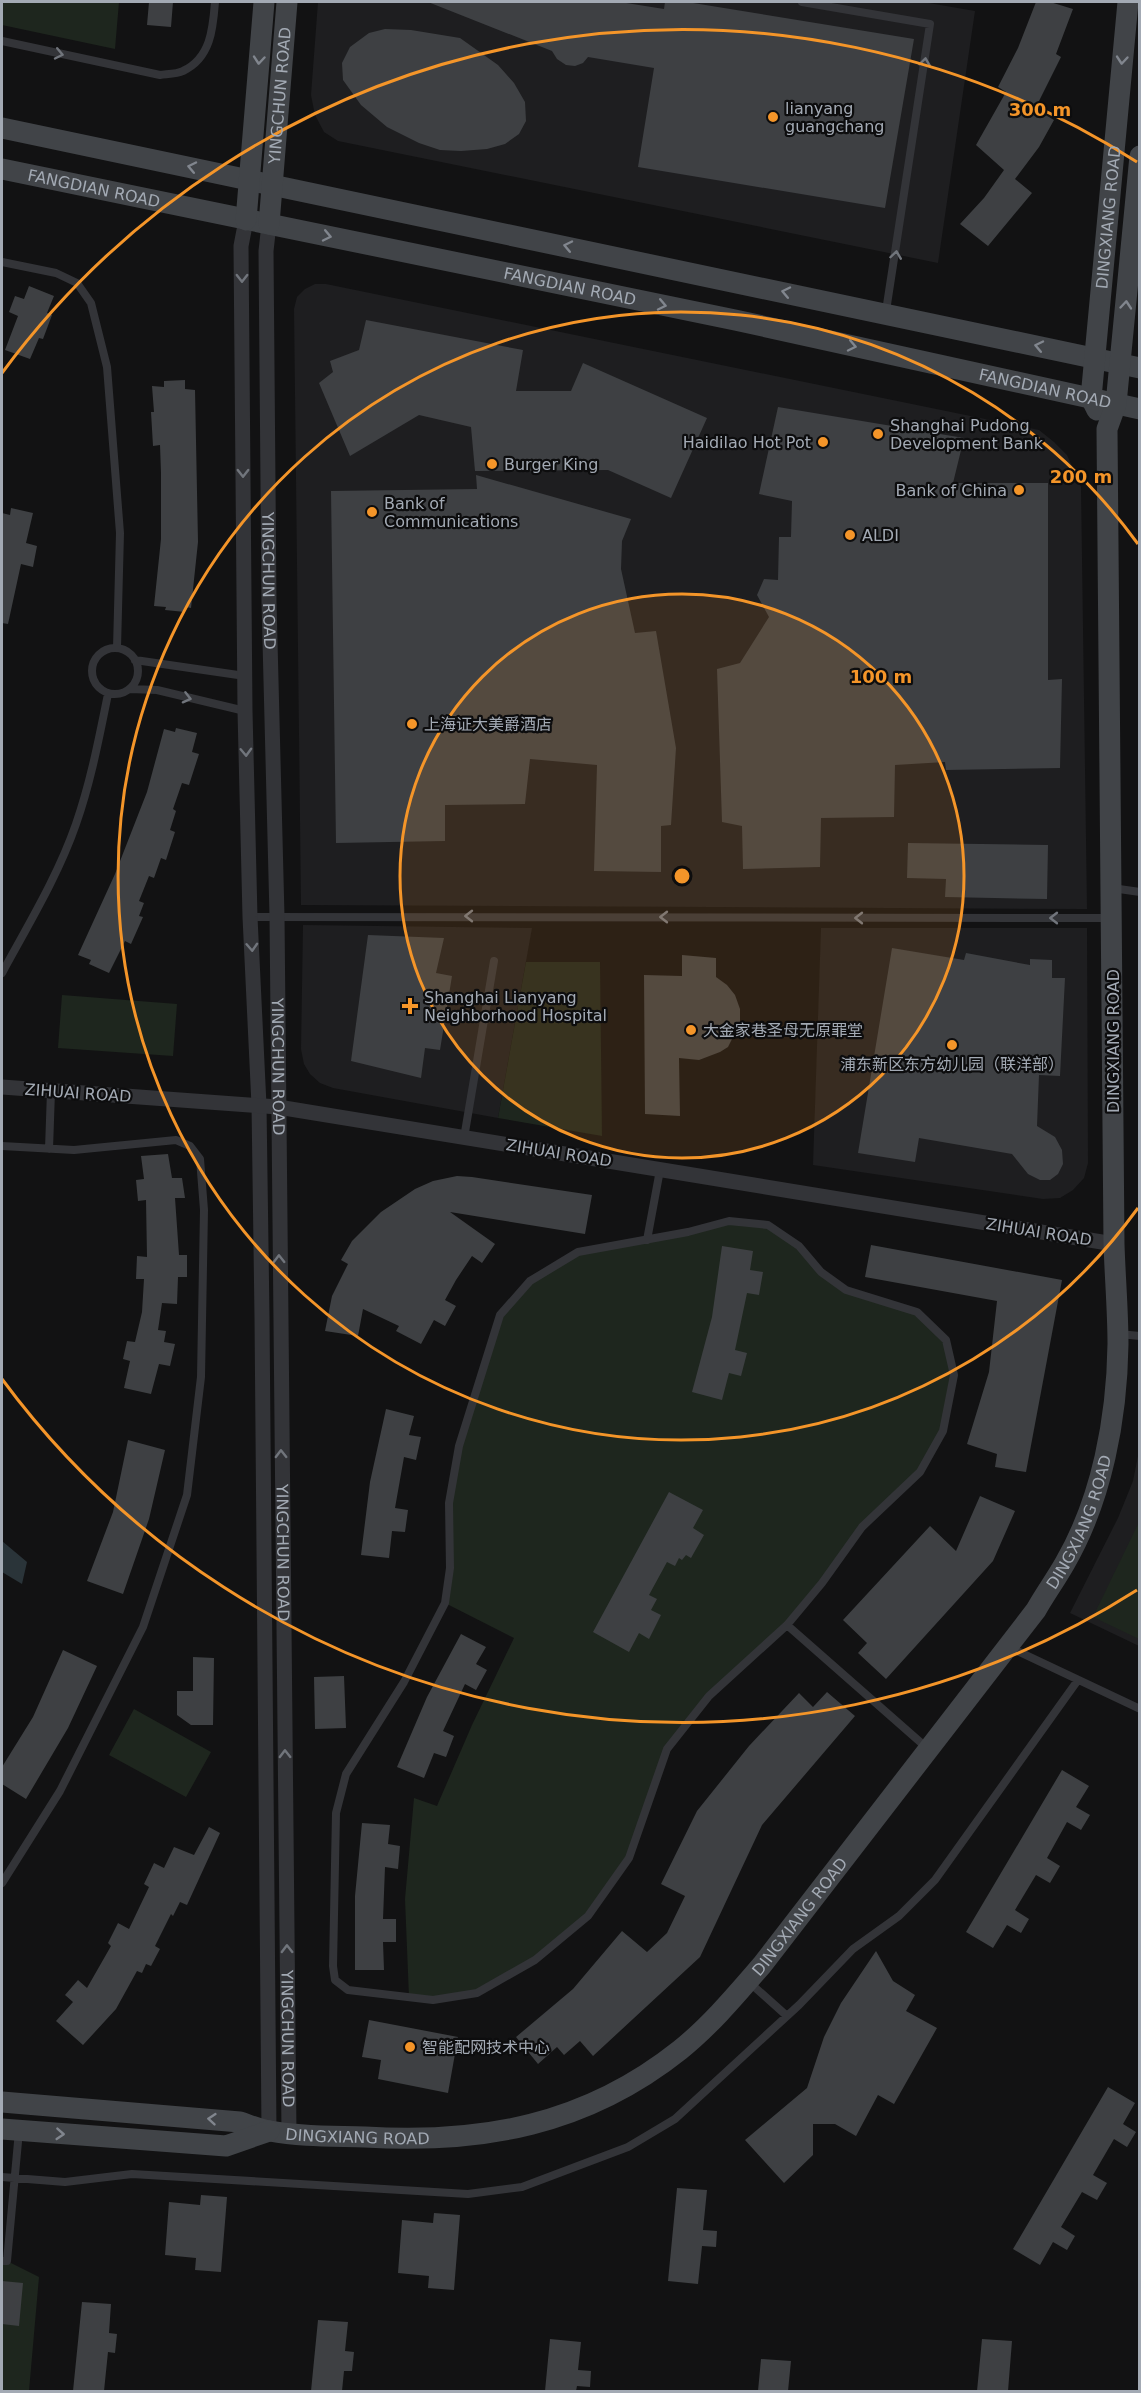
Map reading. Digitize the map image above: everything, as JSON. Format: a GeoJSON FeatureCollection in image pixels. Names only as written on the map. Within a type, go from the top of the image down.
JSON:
{"type":"FeatureCollection","features":[{"type":"Feature","properties":{"kind":"street","name":"YINGCHUN ROAD"},"geometry":{"type":"LineString","coordinates":[[264,2],[246,220],[241,246],[244,676],[250,917],[259,1105],[279,2132]]}},
{"type":"Feature","properties":{"kind":"street","name":"YINGCHUN ROAD"},"geometry":{"type":"LineString","coordinates":[[279,2132],[277,916],[269,567],[266,251],[286,2]]}},
{"type":"Feature","properties":{"kind":"street","name":"DINGXIANG ROAD"},"geometry":{"type":"LineString","coordinates":[[1107,429],[1091,398],[1128,2]]}},
{"type":"Feature","properties":{"kind":"street"},"geometry":{"type":"LineString","coordinates":[[2,128],[1130,365]]}},
{"type":"Feature","properties":{"kind":"street","name":"DINGXIANG ROAD"},"geometry":{"type":"LineString","coordinates":[[2,2102],[240,2122],[279,2132],[422,2140],[465,2138],[522,2128],[577,2110],[630,2084],[680,2050],[723,2010],[748,1981],[1036,1610],[1066,1562],[1088,1512],[1104,1460],[1114,1403],[1118,1334],[1114,1244],[1107,429],[1130,365],[1140,156]]}},
{"type":"Feature","properties":{"kind":"street","name":"FANGDIAN ROAD"},"geometry":{"type":"LineString","coordinates":[[2,169],[744,322],[1140,409]]}},
{"type":"Feature","properties":{"kind":"street","name":"ZIHUAI ROAD"},"geometry":{"type":"LineString","coordinates":[[2,1087],[278,1107],[1114,1244]]}},
{"type":"Feature","properties":{"kind":"street","name":"DINGXIANG ROAD"},"geometry":{"type":"LineString","coordinates":[[10,2130],[226,2146],[279,2132]]}},
{"type":"Feature","properties":{"kind":"lane"},"geometry":{"type":"LineString","coordinates":[[2,41],[160,75],[183,71],[200,57],[212,38],[215,2]]}},
{"type":"Feature","properties":{"kind":"lane"},"geometry":{"type":"LineString","coordinates":[[802,2],[930,24],[886,313]]}},
{"type":"Feature","properties":{"kind":"lane"},"geometry":{"type":"LineString","coordinates":[[2,262],[56,273],[77,283],[91,303],[107,368],[120,532],[117,648]]}},
{"type":"Feature","properties":{"kind":"lane"},"geometry":{"type":"LineString","coordinates":[[135,660],[137,675],[130,688],[123,693],[108,694],[96,685],[92,670],[98,656],[117,648],[124,650],[135,660],[244,676]]}},
{"type":"Feature","properties":{"kind":"lane"},"geometry":{"type":"LineString","coordinates":[[130,688],[157,690],[245,711]]}},
{"type":"Feature","properties":{"kind":"lane"},"geometry":{"type":"LineString","coordinates":[[2,973],[40,903],[75,827],[92,774],[108,694]]}},
{"type":"Feature","properties":{"kind":"lane"},"geometry":{"type":"LineString","coordinates":[[1112,888],[1140,892]]}},
{"type":"Feature","properties":{"kind":"lane"},"geometry":{"type":"LineString","coordinates":[[250,917],[1112,918]]}},
{"type":"Feature","properties":{"kind":"lane"},"geometry":{"type":"LineString","coordinates":[[464,1138],[494,961]]}},
{"type":"Feature","properties":{"kind":"lane"},"geometry":{"type":"LineString","coordinates":[[49,1149],[51,1091]]}},
{"type":"Feature","properties":{"kind":"lane"},"geometry":{"type":"LineString","coordinates":[[2,1146],[74,1150],[176,1140],[190,1146],[200,1159],[204,1210],[201,1377],[187,1496],[143,1627],[60,1791],[2,1883]]}},
{"type":"Feature","properties":{"kind":"lane"},"geometry":{"type":"LineString","coordinates":[[647,1240],[660,1170]]}},
{"type":"Feature","properties":{"kind":"lane"},"geometry":{"type":"LineString","coordinates":[[729,1221],[768,1225],[799,1246],[821,1272],[846,1290],[916,1312],[946,1340],[954,1375],[943,1431],[920,1472],[862,1527],[822,1583],[787,1625],[710,1696],[667,1749],[629,1858],[588,1916],[535,1960],[477,1993],[433,2000],[348,1990],[335,1980],[333,1966],[336,1813],[346,1774],[404,1682],[445,1603],[450,1568],[450,1503],[459,1446],[500,1315],[530,1281],[578,1252],[688,1232],[729,1221]]}},
{"type":"Feature","properties":{"kind":"lane"},"geometry":{"type":"LineString","coordinates":[[1118,1334],[1140,1336]]}},
{"type":"Feature","properties":{"kind":"lane"},"geometry":{"type":"LineString","coordinates":[[787,1625],[928,1749]]}},
{"type":"Feature","properties":{"kind":"lane"},"geometry":{"type":"LineString","coordinates":[[1007,1646],[1140,1709]]}},
{"type":"Feature","properties":{"kind":"lane"},"geometry":{"type":"LineString","coordinates":[[2,2176],[66,2182],[132,2174],[468,2194],[522,2187],[628,2147],[675,2120],[787,2016],[853,1949],[899,1916],[935,1880],[1078,1680]]}},
{"type":"Feature","properties":{"kind":"lane"},"geometry":{"type":"LineString","coordinates":[[748,1981],[787,2016]]}},
{"type":"Feature","properties":{"kind":"lane"},"geometry":{"type":"LineString","coordinates":[[2,2261],[7,2261],[15,2178],[10,2130]]}},
{"type":"Feature","properties":{"kind":"shaded area"},"geometry":{"type":"Polygon","coordinates":[[[2,2],[119,2],[115,49],[2,25],[2,2]]]}},
{"type":"Feature","properties":{"kind":"shaded area"},"geometry":{"type":"Polygon","coordinates":[[[318,2],[923,2],[975,11],[938,263],[338,141],[324,132],[315,115],[311,95],[318,2]]]}},
{"type":"Feature","properties":{"kind":"shaded area"},"geometry":{"type":"Polygon","coordinates":[[[315,284],[326,284],[1039,430],[1054,442],[1067,455],[1081,487],[1087,909],[301,905],[294,309],[297,297],[305,289],[315,284]]]}},
{"type":"Feature","properties":{"kind":"shaded area","name":"Shanghai Lianyang Neighborhood Hospital"},"geometry":{"type":"Polygon","coordinates":[[[303,925],[532,928],[498,1118],[333,1088],[320,1083],[310,1074],[304,1064],[301,1049],[303,925]]]}},
{"type":"Feature","properties":{"kind":"shaded area","name":"浦东新区东方幼儿园（联洋部）"},"geometry":{"type":"Polygon","coordinates":[[[821,928],[1087,928],[1088,1163],[1084,1178],[1073,1190],[1060,1198],[1043,1199],[813,1165],[821,928]]]}},
{"type":"Feature","properties":{"kind":"shaded area"},"geometry":{"type":"Polygon","coordinates":[[[526,962],[600,962],[602,1136],[498,1118],[526,962]]]}},
{"type":"Feature","properties":{"kind":"shaded area"},"geometry":{"type":"Polygon","coordinates":[[[62,995],[177,1004],[173,1056],[58,1048],[62,995]]]}},
{"type":"Feature","properties":{"kind":"shaded area"},"geometry":{"type":"Polygon","coordinates":[[[729,1221],[768,1225],[799,1246],[821,1272],[846,1290],[917,1312],[946,1340],[954,1375],[943,1431],[920,1472],[862,1527],[787,1625],[709,1696],[667,1749],[629,1858],[588,1916],[535,1960],[477,1993],[433,2000],[409,1997],[405,1899],[414,1798],[437,1806],[472,1725],[514,1638],[445,1603],[449,1503],[459,1446],[500,1315],[530,1281],[578,1252],[729,1221]]]}},
{"type":"Feature","properties":{"kind":"shaded area"},"geometry":{"type":"Polygon","coordinates":[[[1139,1451],[1139,1646],[1070,1613],[1118,1518],[1133,1481],[1139,1451]]]}},
{"type":"Feature","properties":{"kind":"shaded area"},"geometry":{"type":"Polygon","coordinates":[[[1139,1522],[1139,1639],[1093,1617],[1139,1522]]]}},
{"type":"Feature","properties":{"kind":"shaded area"},"geometry":{"type":"Polygon","coordinates":[[[2,1541],[27,1562],[22,1584],[2,1572],[2,1541]]]}},
{"type":"Feature","properties":{"kind":"shaded area"},"geometry":{"type":"Polygon","coordinates":[[[134,1709],[211,1752],[186,1797],[109,1755],[134,1709]]]}},
{"type":"Feature","properties":{"kind":"shaded area"},"geometry":{"type":"Polygon","coordinates":[[[2,2261],[7,2261],[39,2277],[29,2391],[2,2391],[2,2261]]]}},
{"type":"Feature","properties":{"kind":"building"},"geometry":{"type":"Polygon","coordinates":[[[149,2],[173,2],[171,27],[147,25],[149,2]]]}},
{"type":"Feature","properties":{"kind":"building","name":"lianyang guangchang"},"geometry":{"type":"Polygon","coordinates":[[[428,2],[620,2],[664,9],[665,2],[687,2],[914,39],[885,208],[638,167],[654,68],[588,57],[583,63],[575,66],[566,65],[557,59],[552,51],[428,2]]]}},
{"type":"Feature","properties":{"kind":"building"},"geometry":{"type":"Polygon","coordinates":[[[1036,2],[1050,2],[1073,9],[1056,54],[1061,57],[1035,109],[1054,120],[1039,147],[1015,179],[1032,193],[988,246],[960,224],[984,198],[1004,170],[976,145],[1006,92],[998,87],[1018,48],[1036,2]]]}},
{"type":"Feature","properties":{"kind":"building"},"geometry":{"type":"Polygon","coordinates":[[[385,29],[411,30],[460,38],[498,65],[514,83],[525,102],[526,121],[519,134],[505,144],[487,149],[440,150],[419,143],[387,127],[361,105],[343,80],[342,63],[350,47],[369,33],[385,29]]]}},
{"type":"Feature","properties":{"kind":"building"},"geometry":{"type":"Polygon","coordinates":[[[29,286],[54,296],[47,313],[52,315],[43,339],[39,338],[30,359],[5,350],[18,316],[9,312],[15,296],[24,299],[29,286]]]}},
{"type":"Feature","properties":{"kind":"building"},"geometry":{"type":"Polygon","coordinates":[[[366,320],[523,350],[516,391],[571,391],[583,363],[707,418],[671,498],[608,470],[475,471],[471,427],[419,415],[350,456],[319,383],[333,372],[330,361],[359,350],[366,320]]]}},
{"type":"Feature","properties":{"kind":"building"},"geometry":{"type":"Polygon","coordinates":[[[185,380],[185,389],[195,390],[198,542],[191,608],[186,607],[185,612],[165,610],[166,607],[154,606],[161,539],[161,473],[160,445],[153,446],[151,412],[154,412],[152,386],[164,387],[164,381],[185,380]]]}},
{"type":"Feature","properties":{"kind":"building"},"geometry":{"type":"Polygon","coordinates":[[[778,407],[964,438],[953,483],[1048,483],[1048,680],[1062,679],[1060,768],[946,770],[945,762],[895,765],[894,817],[821,818],[820,867],[743,869],[742,826],[722,822],[717,669],[740,663],[769,617],[757,595],[764,579],[778,580],[779,537],[791,537],[792,501],[759,494],[778,407]]]}},
{"type":"Feature","properties":{"kind":"building"},"geometry":{"type":"Polygon","coordinates":[[[476,475],[631,519],[622,541],[621,569],[635,633],[656,631],[676,748],[671,825],[661,826],[661,872],[594,871],[597,765],[530,759],[525,804],[445,805],[445,841],[336,843],[331,491],[477,489],[476,475]]]}},
{"type":"Feature","properties":{"kind":"building"},"geometry":{"type":"Polygon","coordinates":[[[11,508],[33,513],[26,543],[37,546],[33,567],[21,564],[8,624],[2,623],[2,513],[10,515],[11,508]]]}},
{"type":"Feature","properties":{"kind":"building"},"geometry":{"type":"Polygon","coordinates":[[[176,728],[197,733],[192,752],[199,754],[189,785],[182,783],[173,809],[176,811],[170,830],[175,832],[166,860],[161,858],[154,878],[149,876],[139,901],[144,903],[139,916],[143,917],[131,944],[125,941],[109,973],[89,964],[91,960],[78,955],[115,874],[147,792],[164,729],[175,732],[176,728]]]}},
{"type":"Feature","properties":{"kind":"building"},"geometry":{"type":"Polygon","coordinates":[[[908,843],[1048,845],[1047,899],[945,897],[946,879],[907,878],[908,843]]]}},
{"type":"Feature","properties":{"kind":"building"},"geometry":{"type":"Polygon","coordinates":[[[368,935],[444,938],[436,973],[452,976],[440,1050],[425,1048],[421,1078],[351,1061],[368,935]]]}},
{"type":"Feature","properties":{"kind":"building"},"geometry":{"type":"Polygon","coordinates":[[[892,948],[964,960],[966,953],[1030,965],[1030,959],[1052,960],[1052,978],[1065,978],[1060,1076],[1039,1075],[1037,1126],[1055,1137],[1062,1150],[1063,1164],[1058,1174],[1050,1180],[1040,1180],[1028,1174],[1012,1154],[919,1138],[915,1162],[858,1153],[892,948]]]}},
{"type":"Feature","properties":{"kind":"building","name":"大金家巷圣母无原罪堂"},"geometry":{"type":"Polygon","coordinates":[[[682,955],[716,958],[716,977],[735,995],[740,1009],[740,1023],[728,1047],[720,1052],[699,1060],[679,1058],[680,1116],[645,1114],[644,975],[682,976],[682,955]]]}},
{"type":"Feature","properties":{"kind":"building"},"geometry":{"type":"Polygon","coordinates":[[[168,1154],[172,1178],[182,1178],[185,1198],[175,1198],[179,1255],[187,1255],[187,1277],[178,1277],[177,1304],[162,1303],[158,1330],[166,1331],[164,1342],[175,1344],[170,1366],[159,1364],[151,1394],[124,1388],[130,1361],[123,1359],[127,1341],[135,1342],[142,1312],[144,1279],[136,1279],[137,1256],[147,1257],[146,1200],[138,1201],[136,1180],[144,1179],[141,1156],[168,1154]]]}},
{"type":"Feature","properties":{"kind":"building"},"geometry":{"type":"Polygon","coordinates":[[[457,1176],[592,1195],[585,1234],[450,1212],[495,1244],[482,1263],[472,1256],[456,1280],[445,1300],[456,1306],[445,1326],[434,1320],[421,1344],[396,1331],[399,1326],[363,1309],[358,1336],[325,1331],[332,1296],[348,1264],[341,1260],[352,1241],[381,1212],[415,1189],[433,1181],[457,1176]]]}},
{"type":"Feature","properties":{"kind":"building"},"geometry":{"type":"Polygon","coordinates":[[[871,1245],[1062,1280],[1026,1472],[995,1467],[997,1454],[967,1444],[989,1372],[997,1301],[865,1277],[871,1245]]]}},
{"type":"Feature","properties":{"kind":"building"},"geometry":{"type":"Polygon","coordinates":[[[722,1246],[753,1251],[750,1270],[763,1272],[759,1295],[747,1293],[735,1350],[747,1353],[741,1376],[729,1373],[722,1400],[692,1392],[712,1317],[722,1246]]]}},
{"type":"Feature","properties":{"kind":"building"},"geometry":{"type":"Polygon","coordinates":[[[386,1409],[414,1416],[409,1435],[421,1437],[416,1460],[404,1457],[395,1508],[408,1510],[405,1532],[392,1531],[389,1558],[361,1555],[370,1482],[386,1409]]]}},
{"type":"Feature","properties":{"kind":"building"},"geometry":{"type":"Polygon","coordinates":[[[128,1440],[165,1450],[149,1519],[123,1594],[87,1581],[113,1512],[128,1440]]]}},
{"type":"Feature","properties":{"kind":"building"},"geometry":{"type":"Polygon","coordinates":[[[669,1492],[703,1510],[693,1528],[704,1535],[691,1558],[686,1555],[682,1560],[679,1558],[675,1566],[667,1562],[649,1595],[657,1599],[651,1610],[661,1615],[649,1639],[639,1633],[629,1652],[593,1632],[669,1492]]]}},
{"type":"Feature","properties":{"kind":"building"},"geometry":{"type":"Polygon","coordinates":[[[980,1496],[1015,1511],[993,1561],[886,1679],[858,1653],[867,1643],[843,1620],[930,1526],[956,1551],[980,1496]]]}},
{"type":"Feature","properties":{"kind":"building"},"geometry":{"type":"Polygon","coordinates":[[[461,1634],[486,1647],[476,1664],[487,1670],[476,1690],[465,1684],[443,1731],[454,1736],[446,1757],[434,1753],[424,1778],[397,1767],[427,1697],[461,1634]]]}},
{"type":"Feature","properties":{"kind":"building"},"geometry":{"type":"Polygon","coordinates":[[[63,1650],[97,1666],[68,1728],[26,1799],[2,1784],[2,1767],[33,1717],[63,1650]]]}},
{"type":"Feature","properties":{"kind":"building"},"geometry":{"type":"Polygon","coordinates":[[[193,1657],[214,1658],[213,1725],[191,1725],[177,1715],[177,1691],[193,1691],[193,1657]]]}},
{"type":"Feature","properties":{"kind":"building"},"geometry":{"type":"Polygon","coordinates":[[[344,1676],[346,1728],[315,1729],[314,1677],[344,1676]]]}},
{"type":"Feature","properties":{"kind":"building"},"geometry":{"type":"Polygon","coordinates":[[[827,1692],[855,1716],[762,1825],[700,1957],[593,2056],[580,2041],[564,2055],[557,2047],[538,2064],[516,2037],[573,1989],[622,1931],[647,1952],[667,1933],[685,1896],[661,1884],[697,1811],[749,1746],[799,1693],[813,1707],[827,1692]]]}},
{"type":"Feature","properties":{"kind":"building"},"geometry":{"type":"Polygon","coordinates":[[[1062,1770],[1089,1786],[1076,1807],[1090,1815],[1081,1830],[1067,1822],[1047,1858],[1060,1866],[1050,1883],[1036,1875],[1015,1910],[1029,1919],[1021,1933],[1007,1925],[993,1948],[966,1932],[1062,1770]]]}},
{"type":"Feature","properties":{"kind":"building"},"geometry":{"type":"Polygon","coordinates":[[[362,1823],[390,1825],[388,1844],[400,1846],[398,1869],[385,1867],[383,1919],[396,1919],[396,1942],[383,1942],[384,1970],[355,1970],[355,1896],[362,1823]]]}},
{"type":"Feature","properties":{"kind":"building"},"geometry":{"type":"Polygon","coordinates":[[[209,1827],[220,1833],[187,1905],[180,1902],[173,1916],[171,1914],[155,1946],[160,1949],[151,1966],[146,1964],[142,1973],[137,1971],[116,2009],[83,2045],[56,2021],[73,2002],[65,1995],[78,1980],[87,1988],[111,1946],[108,1943],[118,1923],[129,1929],[149,1887],[144,1884],[154,1863],[164,1868],[174,1847],[194,1855],[209,1827]]]}},
{"type":"Feature","properties":{"kind":"building"},"geometry":{"type":"Polygon","coordinates":[[[876,1951],[893,1981],[915,1995],[906,2011],[937,2028],[894,2104],[878,2095],[856,2136],[835,2124],[813,2124],[813,2155],[784,2183],[745,2140],[807,2088],[824,2037],[841,2003],[876,1951]]]}},
{"type":"Feature","properties":{"kind":"building","name":"智能配网技术中心"},"geometry":{"type":"Polygon","coordinates":[[[369,2020],[458,2037],[448,2093],[378,2079],[381,2060],[362,2057],[369,2020]]]}},
{"type":"Feature","properties":{"kind":"building"},"geometry":{"type":"Polygon","coordinates":[[[1108,2087],[1135,2103],[1123,2124],[1136,2132],[1127,2147],[1114,2139],[1093,2175],[1107,2183],[1097,2200],[1082,2192],[1061,2227],[1075,2236],[1067,2250],[1053,2242],[1040,2265],[1013,2249],[1108,2087]]]}},
{"type":"Feature","properties":{"kind":"building"},"geometry":{"type":"Polygon","coordinates":[[[677,2188],[707,2190],[703,2230],[717,2231],[716,2247],[702,2246],[698,2284],[668,2281],[677,2188]]]}},
{"type":"Feature","properties":{"kind":"building"},"geometry":{"type":"Polygon","coordinates":[[[201,2195],[227,2197],[221,2272],[195,2270],[196,2258],[165,2255],[169,2202],[200,2205],[201,2195]]]}},
{"type":"Feature","properties":{"kind":"building"},"geometry":{"type":"Polygon","coordinates":[[[434,2213],[460,2215],[454,2290],[428,2288],[429,2276],[398,2273],[402,2220],[433,2223],[434,2213]]]}},
{"type":"Feature","properties":{"kind":"building"},"geometry":{"type":"Polygon","coordinates":[[[2,2281],[23,2283],[19,2326],[2,2324],[2,2281]]]}},
{"type":"Feature","properties":{"kind":"building"},"geometry":{"type":"Polygon","coordinates":[[[82,2302],[111,2304],[109,2333],[117,2334],[115,2353],[108,2352],[104,2391],[73,2391],[82,2302]]]}},
{"type":"Feature","properties":{"kind":"building"},"geometry":{"type":"Polygon","coordinates":[[[318,2320],[348,2322],[345,2351],[354,2352],[352,2371],[344,2371],[342,2391],[311,2391],[318,2320]]]}},
{"type":"Feature","properties":{"kind":"building"},"geometry":{"type":"Polygon","coordinates":[[[550,2339],[581,2342],[578,2370],[591,2371],[590,2387],[577,2386],[576,2391],[545,2391],[550,2339]]]}},
{"type":"Feature","properties":{"kind":"building"},"geometry":{"type":"Polygon","coordinates":[[[982,2339],[1012,2341],[1008,2391],[977,2391],[982,2339]]]}},
{"type":"Feature","properties":{"kind":"building"},"geometry":{"type":"Polygon","coordinates":[[[761,2359],[791,2361],[788,2391],[758,2391],[761,2359]]]}},
{"type":"Feature","properties":{"kind":"place","name":"lianyang guangchang"},"geometry":{"type":"Point","coordinates":[773,117]}},
{"type":"Feature","properties":{"kind":"place","name":"Shanghai Pudong Development Bank"},"geometry":{"type":"Point","coordinates":[878,434]}},
{"type":"Feature","properties":{"kind":"place","name":"Haidilao Hot Pot"},"geometry":{"type":"Point","coordinates":[823,442]}},
{"type":"Feature","properties":{"kind":"place","name":"Burger King"},"geometry":{"type":"Point","coordinates":[492,464]}},
{"type":"Feature","properties":{"kind":"place","name":"Bank of China"},"geometry":{"type":"Point","coordinates":[1019,490]}},
{"type":"Feature","properties":{"kind":"place","name":"Bank of Communications"},"geometry":{"type":"Point","coordinates":[372,512]}},
{"type":"Feature","properties":{"kind":"place","name":"ALDI"},"geometry":{"type":"Point","coordinates":[850,535]}},
{"type":"Feature","properties":{"kind":"place","name":"上海证大美爵酒店"},"geometry":{"type":"Point","coordinates":[412,724]}},
{"type":"Feature","properties":{"kind":"place","name":"Shanghai Lianyang Neighborhood Hospital"},"geometry":{"type":"Point","coordinates":[410,1006]}},
{"type":"Feature","properties":{"kind":"place","name":"大金家巷圣母无原罪堂"},"geometry":{"type":"Point","coordinates":[691,1030]}},
{"type":"Feature","properties":{"kind":"place","name":"浦东新区东方幼儿园（联洋部）"},"geometry":{"type":"Point","coordinates":[952,1045]}},
{"type":"Feature","properties":{"kind":"place","name":"智能配网技术中心"},"geometry":{"type":"Point","coordinates":[410,2047]}}]}
